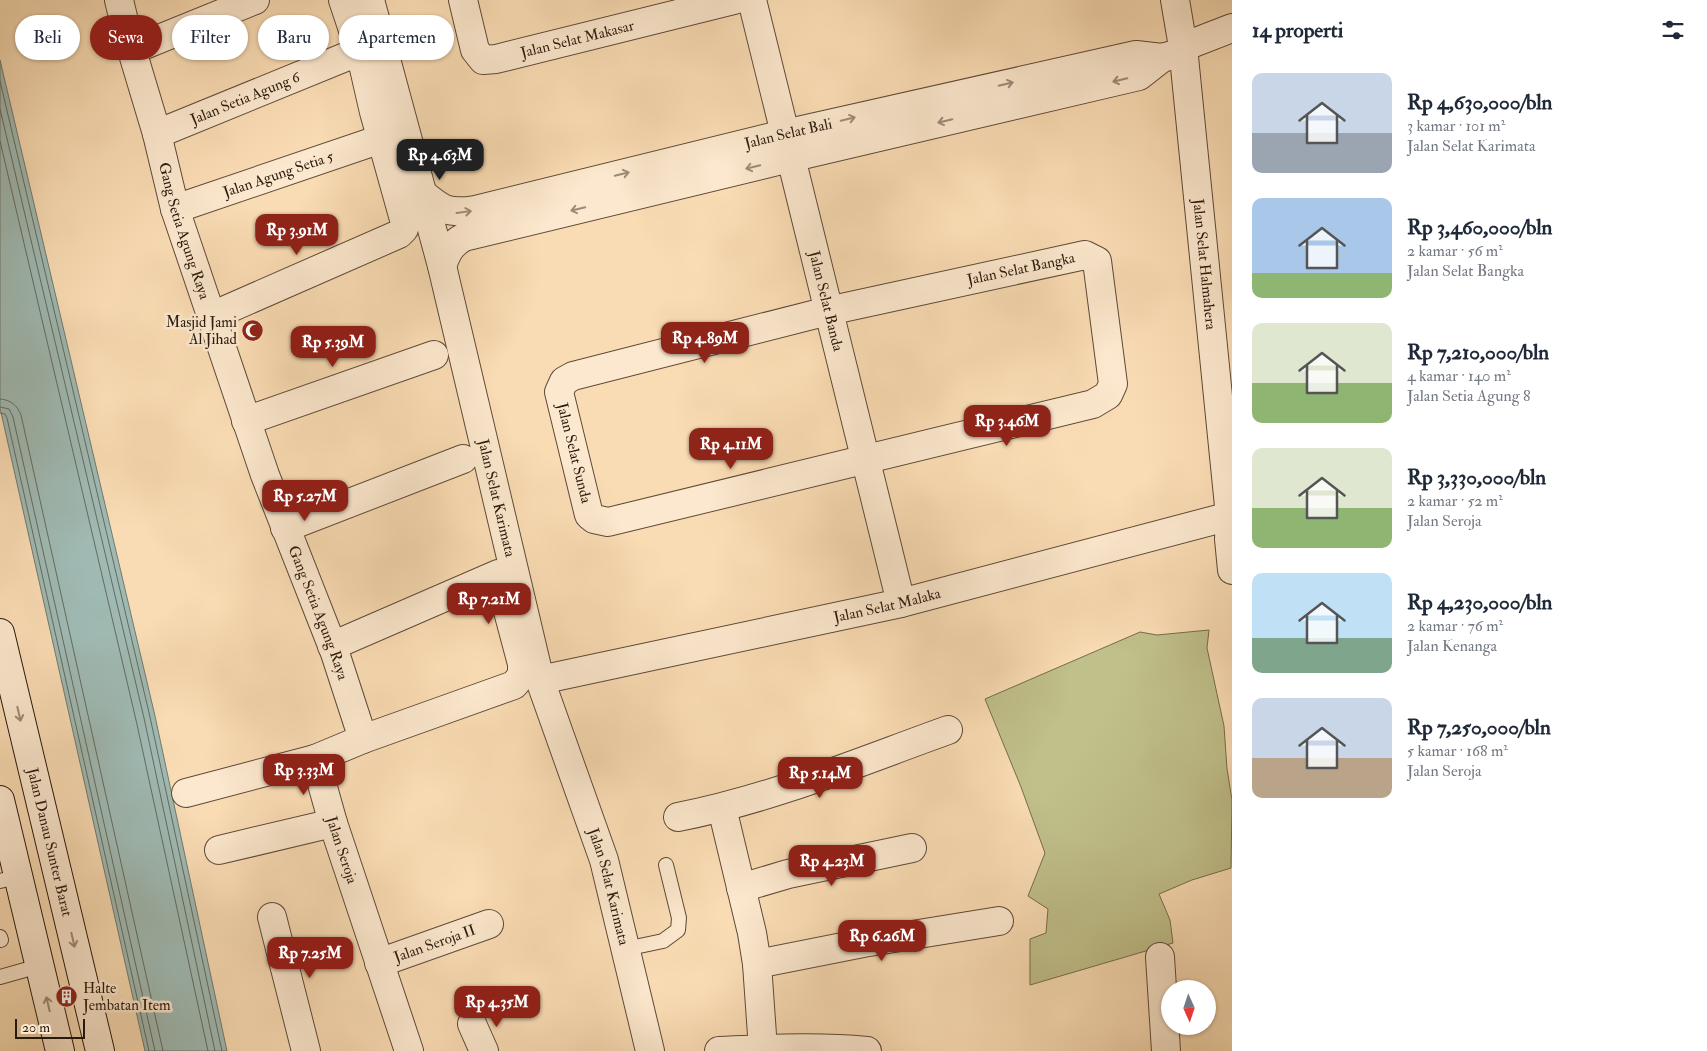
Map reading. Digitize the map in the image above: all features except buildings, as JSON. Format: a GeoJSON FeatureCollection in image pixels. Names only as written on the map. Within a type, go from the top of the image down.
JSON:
{"type":"FeatureCollection","features":[{"type":"Feature","properties":{"kind":"street","name":"Gang Setia Agung Raya"},"geometry":{"type":"LineString","coordinates":[[118,0],[122,15]]}},
{"type":"Feature","properties":{"kind":"street"},"geometry":{"type":"LineString","coordinates":[[162,38],[255,0]]}},
{"type":"Feature","properties":{"kind":"street"},"geometry":{"type":"LineString","coordinates":[[342,0],[347,15]]}},
{"type":"Feature","properties":{"kind":"street","name":"Jalan Selat Karimata"},"geometry":{"type":"LineString","coordinates":[[370,0],[442,266],[531,672],[602,854],[650,1051]]}},
{"type":"Feature","properties":{"kind":"street","name":"Jalan Selat Makasar"},"geometry":{"type":"LineString","coordinates":[[463,0],[476,50],[483,60],[496,59],[734,0]]}},
{"type":"Feature","properties":{"kind":"street","name":"Jalan Selat Banda"},"geometry":{"type":"LineString","coordinates":[[752,0],[901,603]]}},
{"type":"Feature","properties":{"kind":"street","name":"Jalan Selat Halmahera"},"geometry":{"type":"LineString","coordinates":[[1175,0],[1178,54],[1230,530],[1232,570]]}},
{"type":"Feature","properties":{"kind":"street","name":"Jalan Selat Bali"},"geometry":{"type":"LineString","coordinates":[[422,193],[437,206],[456,213],[475,210],[1139,76],[1178,54],[1232,28]]}},
{"type":"Feature","properties":{"kind":"street","name":"Gang Setia Agung Raya"},"geometry":{"type":"LineString","coordinates":[[135,60],[157,134],[175,210],[203,294],[285,528],[332,646],[363,740]]}},
{"type":"Feature","properties":{"kind":"street","name":"Jalan Setia Agung 6"},"geometry":{"type":"LineString","coordinates":[[157,134],[340,60]]}},
{"type":"Feature","properties":{"kind":"street"},"geometry":{"type":"LineString","coordinates":[[212,316],[399,234],[404,229],[405,223],[381,139],[362,60]]}},
{"type":"Feature","properties":{"kind":"street","name":"Jalan Agung Setia 5"},"geometry":{"type":"LineString","coordinates":[[175,210],[381,139]]}},
{"type":"Feature","properties":{"kind":"street","name":"Jalan Selat Bali"},"geometry":{"type":"LineString","coordinates":[[442,266],[448,250],[455,242],[464,237],[787,146]]}},
{"type":"Feature","properties":{"kind":"street","name":"Jalan Selat Bangka"},"geometry":{"type":"LineString","coordinates":[[828,311],[1085,254],[1097,261],[1113,384],[1108,395],[1093,404],[865,460]]}},
{"type":"Feature","properties":{"kind":"street","name":"Jalan Selat Sunda"},"geometry":{"type":"LineString","coordinates":[[828,311],[573,376],[564,381],[559,392],[589,515],[594,519],[608,522],[865,460]]}},
{"type":"Feature","properties":{"kind":"street"},"geometry":{"type":"LineString","coordinates":[[246,421],[434,355]]}},
{"type":"Feature","properties":{"kind":"street"},"geometry":{"type":"LineString","coordinates":[[285,528],[463,458]]}},
{"type":"Feature","properties":{"kind":"street","name":"Jalan Selat Malaka"},"geometry":{"type":"LineString","coordinates":[[531,672],[901,603],[1230,530]]}},
{"type":"Feature","properties":{"kind":"street"},"geometry":{"type":"LineString","coordinates":[[186,793],[314,758],[514,685],[522,675],[531,672],[498,574],[332,646]]}},
{"type":"Feature","properties":{"kind":"street","name":"Jalan Danau Sunter Barat"},"geometry":{"type":"LineString","coordinates":[[0,633],[100,1051]]}},
{"type":"Feature","properties":{"kind":"street"},"geometry":{"type":"LineString","coordinates":[[678,817],[722,808],[792,786],[948,730]]}},
{"type":"Feature","properties":{"kind":"street","name":"Jalan Seroja"},"geometry":{"type":"LineString","coordinates":[[314,758],[333,823],[409,1051]]}},
{"type":"Feature","properties":{"kind":"street"},"geometry":{"type":"LineString","coordinates":[[0,800],[9,879],[39,966],[60,1051]]}},
{"type":"Feature","properties":{"kind":"street"},"geometry":{"type":"LineString","coordinates":[[722,808],[757,964],[763,1049]]}},
{"type":"Feature","properties":{"kind":"street"},"geometry":{"type":"LineString","coordinates":[[220,850],[333,823]]}},
{"type":"Feature","properties":{"kind":"street"},"geometry":{"type":"LineString","coordinates":[[741,888],[788,874],[912,848]]}},
{"type":"Feature","properties":{"kind":"street"},"geometry":{"type":"LineString","coordinates":[[272,918],[306,1051]]}},
{"type":"Feature","properties":{"kind":"street"},"geometry":{"type":"LineString","coordinates":[[757,964],[863,943],[999,921]]}},
{"type":"Feature","properties":{"kind":"street","name":"Jalan Seroja II"},"geometry":{"type":"LineString","coordinates":[[379,963],[489,924]]}},
{"type":"Feature","properties":{"kind":"street"},"geometry":{"type":"LineString","coordinates":[[1160,957],[1166,1051]]}},
{"type":"Feature","properties":{"kind":"street"},"geometry":{"type":"LineString","coordinates":[[472,1024],[484,1051]]}},
{"type":"Feature","properties":{"kind":"street"},"geometry":{"type":"LineString","coordinates":[[719,1051],[763,1049],[867,1051]]}},
{"type":"Feature","properties":{"kind":"lane"},"geometry":{"type":"LineString","coordinates":[[625,949],[663,940],[678,930],[679,918],[666,865]]}},
{"type":"Feature","properties":{"kind":"lane"},"geometry":{"type":"LineString","coordinates":[[0,977],[39,966]]}},
{"type":"Feature","properties":{"kind":"green space"},"geometry":{"type":"Polygon","coordinates":[[[1209,630],[1207,648],[1224,726],[1227,769],[1232,800],[1231,868],[1192,880],[1159,894],[1170,920],[1173,943],[1030,985],[1030,939],[1046,933],[1048,909],[1028,896],[1045,853],[1021,787],[985,699],[1140,632],[1157,635],[1209,630]]]}},
{"type":"Feature","properties":{"kind":"water"},"geometry":{"type":"Polygon","coordinates":[[[0,60],[155,716],[227,1051],[145,1051],[0,408],[0,60]]]}},
{"type":"Feature","properties":{"kind":"place","name":"Masjid Jami Al Jihad"},"geometry":{"type":"Point","coordinates":[253,331]}},
{"type":"Feature","properties":{"kind":"place","name":"Halte Jembatan Item"},"geometry":{"type":"Point","coordinates":[67,997]}}]}
